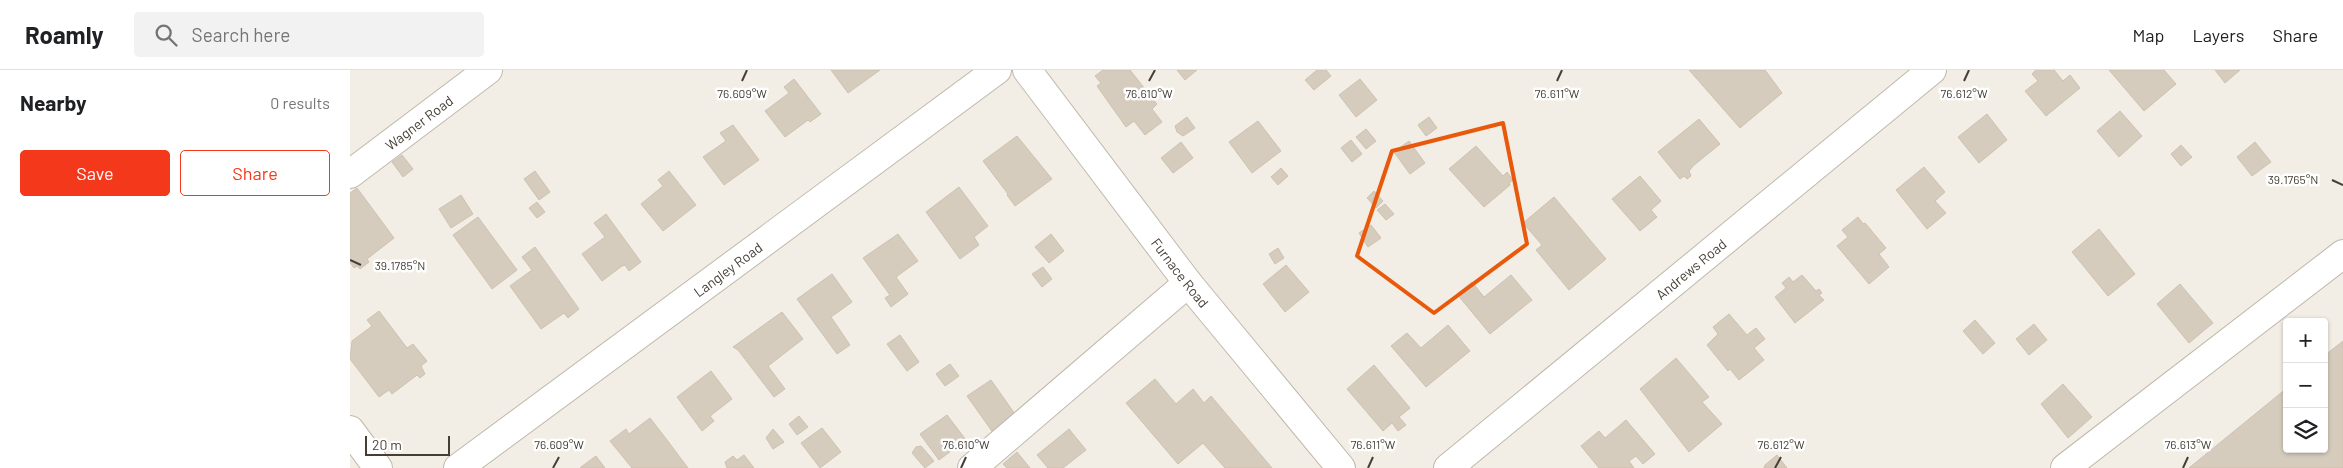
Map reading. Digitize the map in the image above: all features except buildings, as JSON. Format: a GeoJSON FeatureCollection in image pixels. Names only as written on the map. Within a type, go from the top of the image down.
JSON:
{"type":"FeatureCollection","features":[{"type":"Feature","properties":{"kind":"street","name":"Wagner Road"},"geometry":{"type":"LineString","coordinates":[[350,174],[488,70]]}},
{"type":"Feature","properties":{"kind":"street","name":"Langley Road"},"geometry":{"type":"LineString","coordinates":[[458,468],[997,70]]}},
{"type":"Feature","properties":{"kind":"street","name":"Furnace Road"},"geometry":{"type":"LineString","coordinates":[[1027,70],[1188,283],[1341,468]]}},
{"type":"Feature","properties":{"kind":"street","name":"Andrews Road"},"geometry":{"type":"LineString","coordinates":[[1448,468],[1932,70]]}},
{"type":"Feature","properties":{"kind":"street"},"geometry":{"type":"LineString","coordinates":[[2065,468],[2343,254]]}},
{"type":"Feature","properties":{"kind":"street"},"geometry":{"type":"LineString","coordinates":[[972,468],[1188,283]]}},
{"type":"Feature","properties":{"kind":"street"},"geometry":{"type":"LineString","coordinates":[[350,430],[378,468]]}},
{"type":"Feature","properties":{"kind":"highlighted area"},"geometry":{"type":"Polygon","coordinates":[[[1503,123],[1527,244],[1434,313],[1357,256],[1392,151],[1503,123]]]}}]}
